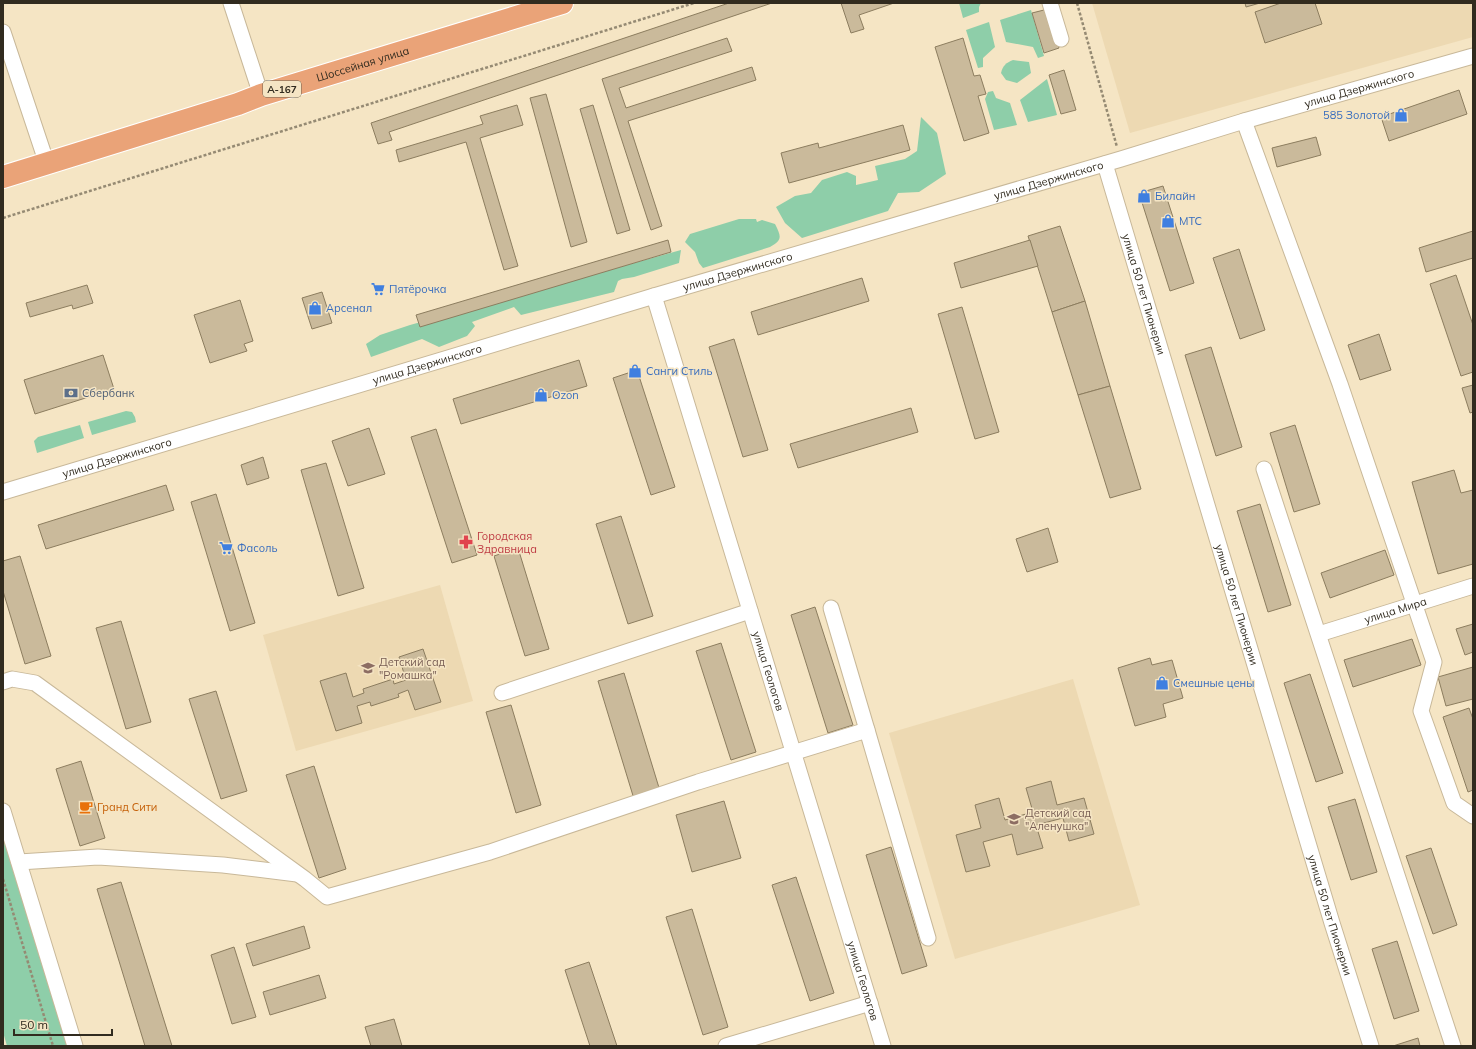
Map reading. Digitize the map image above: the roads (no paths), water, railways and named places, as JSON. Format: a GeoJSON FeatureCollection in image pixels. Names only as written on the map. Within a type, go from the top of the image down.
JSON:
{"type":"FeatureCollection","features":[{"type":"Feature","properties":{"kind":"highway","name":"Шоссейная улица"},"geometry":{"type":"LineString","coordinates":[[3,178],[238,104],[261,95],[551,5]]}},
{"type":"Feature","properties":{"kind":"street"},"geometry":{"type":"LineString","coordinates":[[231,3],[261,95]]}},
{"type":"Feature","properties":{"kind":"street"},"geometry":{"type":"LineString","coordinates":[[1050,3],[1061,39]]}},
{"type":"Feature","properties":{"kind":"street"},"geometry":{"type":"LineString","coordinates":[[3,32],[47,164]]}},
{"type":"Feature","properties":{"kind":"street","name":"улица Дзержинского"},"geometry":{"type":"LineString","coordinates":[[3,492],[654,296],[1105,164],[1244,121],[1473,56]]}},
{"type":"Feature","properties":{"kind":"street"},"geometry":{"type":"LineString","coordinates":[[1244,121],[1340,384],[1434,662],[1422,711],[1454,803],[1473,816]]}},
{"type":"Feature","properties":{"kind":"street","name":"улица 50 лет Пионерии"},"geometry":{"type":"LineString","coordinates":[[1105,164],[1370,1046]]}},
{"type":"Feature","properties":{"kind":"street","name":"улица Геологов"},"geometry":{"type":"LineString","coordinates":[[654,296],[883,1046]]}},
{"type":"Feature","properties":{"kind":"street"},"geometry":{"type":"LineString","coordinates":[[1264,469],[1453,1046]]}},
{"type":"Feature","properties":{"kind":"street","name":"улица Мира"},"geometry":{"type":"LineString","coordinates":[[1319,634],[1473,586]]}},
{"type":"Feature","properties":{"kind":"street"},"geometry":{"type":"LineString","coordinates":[[831,608],[928,938]]}},
{"type":"Feature","properties":{"kind":"street"},"geometry":{"type":"LineString","coordinates":[[502,693],[750,611]]}},
{"type":"Feature","properties":{"kind":"street"},"geometry":{"type":"LineString","coordinates":[[3,682],[12,679],[35,683],[299,874],[327,897],[490,852],[691,785],[867,730]]}},
{"type":"Feature","properties":{"kind":"street"},"geometry":{"type":"LineString","coordinates":[[3,811],[75,1046]]}},
{"type":"Feature","properties":{"kind":"street"},"geometry":{"type":"LineString","coordinates":[[19,862],[98,858],[223,865],[299,874]]}},
{"type":"Feature","properties":{"kind":"street"},"geometry":{"type":"LineString","coordinates":[[726,1046],[870,1003]]}},
{"type":"Feature","properties":{"kind":"place","name":"585 Золотой"},"geometry":{"type":"Point","coordinates":[1401,115]}},
{"type":"Feature","properties":{"kind":"place","name":"Билайн"},"geometry":{"type":"Point","coordinates":[1144,196]}},
{"type":"Feature","properties":{"kind":"place","name":"МТС"},"geometry":{"type":"Point","coordinates":[1168,221]}},
{"type":"Feature","properties":{"kind":"place","name":"Пятёрочка"},"geometry":{"type":"Point","coordinates":[378,289]}},
{"type":"Feature","properties":{"kind":"place","name":"Арсенал"},"geometry":{"type":"Point","coordinates":[315,308]}},
{"type":"Feature","properties":{"kind":"place","name":"Санги Стиль"},"geometry":{"type":"Point","coordinates":[635,371]}},
{"type":"Feature","properties":{"kind":"place","name":"Сбербанк"},"geometry":{"type":"Point","coordinates":[71,393]}},
{"type":"Feature","properties":{"kind":"place","name":"Ozon"},"geometry":{"type":"Point","coordinates":[541,395]}},
{"type":"Feature","properties":{"kind":"place","name":"Городская Здравница"},"geometry":{"type":"Point","coordinates":[466,542]}},
{"type":"Feature","properties":{"kind":"place","name":"Фасоль"},"geometry":{"type":"Point","coordinates":[226,548]}},
{"type":"Feature","properties":{"kind":"place","name":"Детский сад \"Ромашка\""},"geometry":{"type":"Point","coordinates":[368,668]}},
{"type":"Feature","properties":{"kind":"place","name":"Смешные цены"},"geometry":{"type":"Point","coordinates":[1162,683]}},
{"type":"Feature","properties":{"kind":"place","name":"Гранд Сити"},"geometry":{"type":"Point","coordinates":[86,807]}},
{"type":"Feature","properties":{"kind":"place","name":"Детский сад \"Аленушка\""},"geometry":{"type":"Point","coordinates":[1014,819]}}]}
